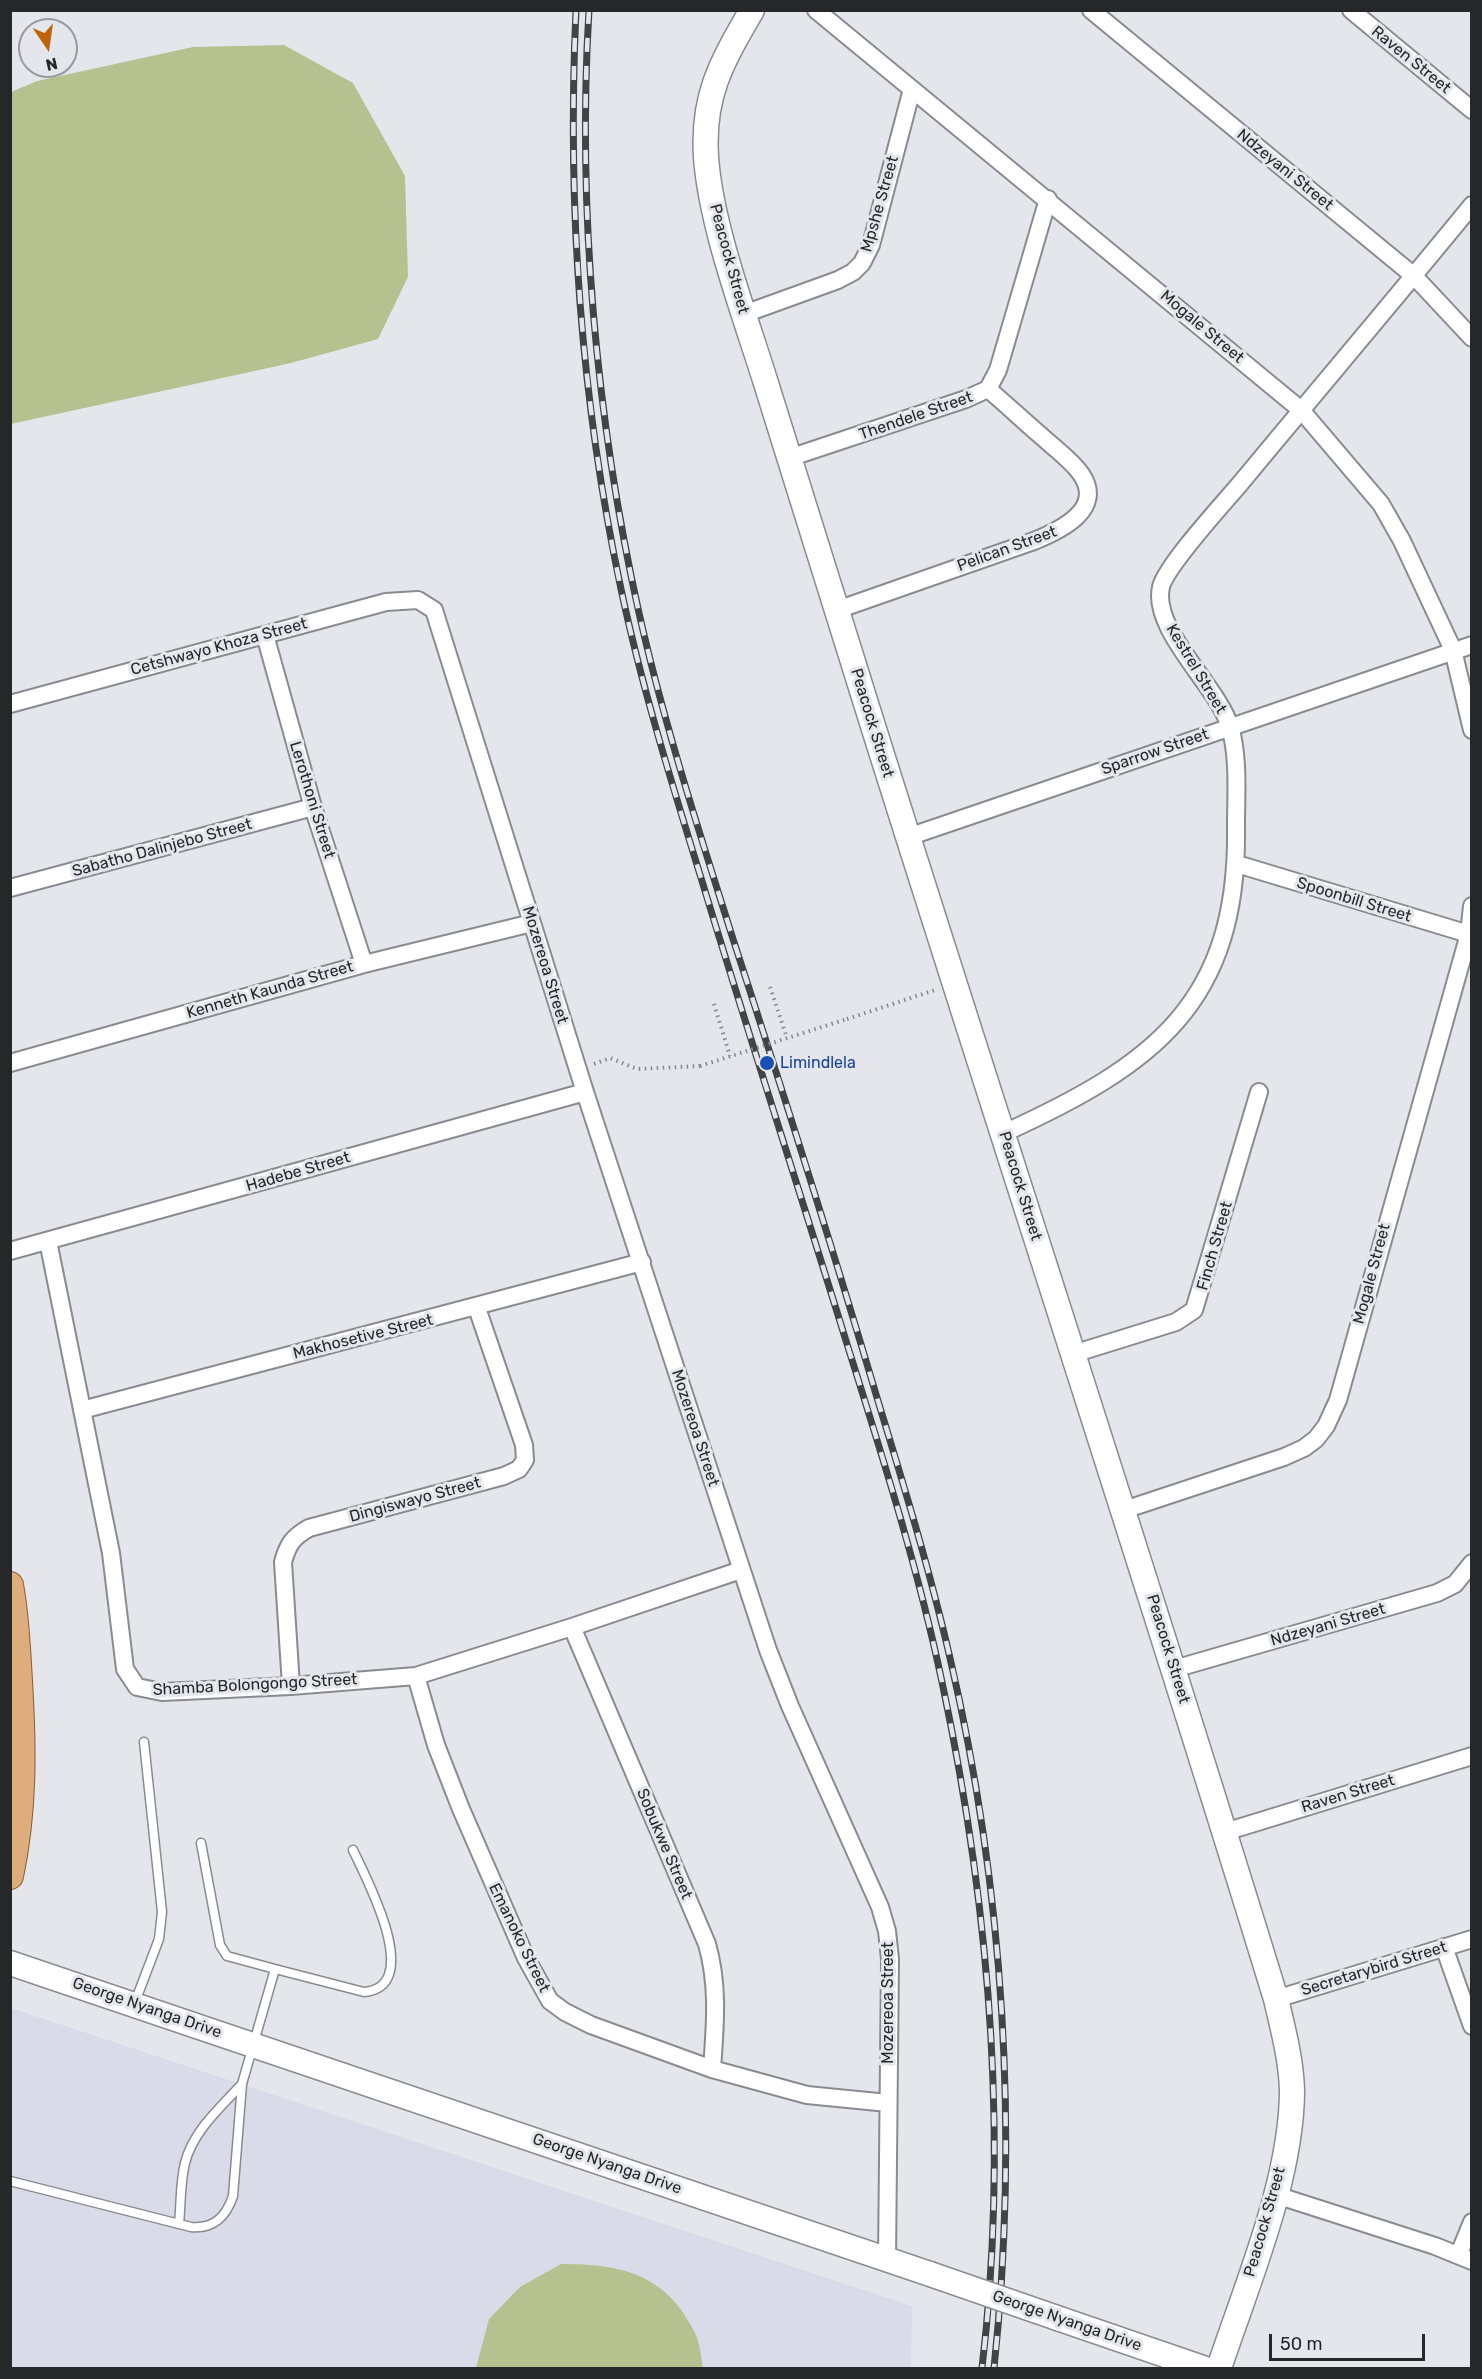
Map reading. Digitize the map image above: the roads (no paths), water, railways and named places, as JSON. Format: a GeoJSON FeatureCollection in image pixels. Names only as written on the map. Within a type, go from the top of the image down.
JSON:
{"type":"FeatureCollection","features":[{"type":"Feature","properties":{"kind":"main road"},"geometry":{"type":"LineString","coordinates":[[10,1585],[23,1749],[20,1803],[10,1876]]}},
{"type":"Feature","properties":{"kind":"street","name":"Peacock Street"},"geometry":{"type":"LineString","coordinates":[[752,10],[718,70],[705,114],[706,161],[716,213],[744,314],[908,837],[1225,1832],[1276,1999],[1288,2052],[1292,2090],[1287,2135],[1276,2195],[1219,2368]]}},
{"type":"Feature","properties":{"kind":"street","name":"Mogale Street"},"geometry":{"type":"LineString","coordinates":[[816,10],[1048,199],[1301,410],[1381,504],[1402,541],[1453,650],[1472,730]]}},
{"type":"Feature","properties":{"kind":"street","name":"Ndzeyani Street"},"geometry":{"type":"LineString","coordinates":[[1090,10],[1414,276],[1472,338]]}},
{"type":"Feature","properties":{"kind":"street","name":"Raven Street"},"geometry":{"type":"LineString","coordinates":[[1351,10],[1472,110]]}},
{"type":"Feature","properties":{"kind":"street","name":"Mpshe Street"},"geometry":{"type":"LineString","coordinates":[[744,314],[838,280],[854,272],[862,263],[871,245],[912,89]]}},
{"type":"Feature","properties":{"kind":"street","name":"Thendele Street"},"geometry":{"type":"LineString","coordinates":[[789,458],[972,397],[988,389],[998,370],[1048,199]]}},
{"type":"Feature","properties":{"kind":"street","name":"Kestrel Street"},"geometry":{"type":"LineString","coordinates":[[1004,1133],[1087,1093],[1148,1052],[1171,1029],[1192,1002],[1220,947],[1237,864],[1236,787],[1230,726],[1172,631],[1162,605],[1160,591],[1164,578],[1207,522],[1472,205]]}},
{"type":"Feature","properties":{"kind":"street","name":"Pelican Street"},"geometry":{"type":"LineString","coordinates":[[837,610],[1061,530],[1075,520],[1083,509],[1088,497],[1082,475],[988,389]]}},
{"type":"Feature","properties":{"kind":"street","name":"Cetshwayo Khoza Street"},"geometry":{"type":"LineString","coordinates":[[10,704],[386,602],[418,600],[427,604]]}},
{"type":"Feature","properties":{"kind":"street","name":"Mozereoa Street"},"geometry":{"type":"LineString","coordinates":[[427,604],[434,610],[440,622],[578,1070],[741,1570],[780,1681],[880,1907],[887,1931],[890,1979],[887,2259]]}},
{"type":"Feature","properties":{"kind":"street","name":"Lerothoni Street"},"geometry":{"type":"LineString","coordinates":[[265,635],[313,807],[364,964]]}},
{"type":"Feature","properties":{"kind":"street","name":"Sparrow Street"},"geometry":{"type":"LineString","coordinates":[[908,837],[1472,645]]}},
{"type":"Feature","properties":{"kind":"street","name":"Sabatho Dalinjebo Street"},"geometry":{"type":"LineString","coordinates":[[10,888],[313,807]]}},
{"type":"Feature","properties":{"kind":"street","name":"Spoonbill Street"},"geometry":{"type":"LineString","coordinates":[[1237,864],[1470,934]]}},
{"type":"Feature","properties":{"kind":"street","name":"Mogale Street"},"geometry":{"type":"LineString","coordinates":[[1124,1510],[1284,1457],[1316,1439],[1326,1426],[1338,1400],[1470,934],[1472,906]]}},
{"type":"Feature","properties":{"kind":"street","name":"Kenneth Kaunda Street"},"geometry":{"type":"LineString","coordinates":[[10,1063],[364,964],[532,923]]}},
{"type":"Feature","properties":{"kind":"street","name":"Hadebe Street"},"geometry":{"type":"LineString","coordinates":[[10,1251],[585,1092]]}},
{"type":"Feature","properties":{"kind":"street","name":"Finch Street"},"geometry":{"type":"LineString","coordinates":[[1073,1354],[1176,1322],[1194,1310],[1259,1092]]}},
{"type":"Feature","properties":{"kind":"street","name":"Shamba Bolongongo Street"},"geometry":{"type":"LineString","coordinates":[[48,1241],[111,1553],[123,1655],[130,1679],[137,1687],[162,1692],[291,1686],[416,1676],[741,1570]]}},
{"type":"Feature","properties":{"kind":"street","name":"Makhosetive Street"},"geometry":{"type":"LineString","coordinates":[[82,1410],[477,1308],[642,1262]]}},
{"type":"Feature","properties":{"kind":"street","name":"Dingiswayo Street"},"geometry":{"type":"LineString","coordinates":[[291,1686],[284,1562],[288,1544],[297,1535],[309,1528],[504,1476],[519,1469],[525,1460],[524,1445],[477,1308]]}},
{"type":"Feature","properties":{"kind":"street","name":"Ndzeyani Street"},"geometry":{"type":"LineString","coordinates":[[1174,1669],[1437,1593],[1455,1584],[1472,1563]]}},
{"type":"Feature","properties":{"kind":"street","name":"Sobukwe Street"},"geometry":{"type":"LineString","coordinates":[[572,1627],[707,1944],[714,1968],[716,1994],[712,2069]]}},
{"type":"Feature","properties":{"kind":"street","name":"Emanoko Street"},"geometry":{"type":"LineString","coordinates":[[416,1676],[436,1745],[461,1809],[526,1958],[550,2001],[565,2012],[591,2025],[712,2069],[807,2095],[888,2103]]}},
{"type":"Feature","properties":{"kind":"street","name":"Raven Street"},"geometry":{"type":"LineString","coordinates":[[1225,1832],[1472,1756]]}},
{"type":"Feature","properties":{"kind":"street","name":"Secretarybird Street"},"geometry":{"type":"LineString","coordinates":[[1276,1999],[1472,1939]]}},
{"type":"Feature","properties":{"kind":"street"},"geometry":{"type":"LineString","coordinates":[[1444,1947],[1472,2026]]}},
{"type":"Feature","properties":{"kind":"street","name":"George Nyanga Drive"},"geometry":{"type":"LineString","coordinates":[[10,1963],[135,2003],[1203,2368]]}},
{"type":"Feature","properties":{"kind":"street"},"geometry":{"type":"LineString","coordinates":[[1276,2195],[1465,2258],[1472,2222]]}},
{"type":"Feature","properties":{"kind":"lane"},"geometry":{"type":"LineString","coordinates":[[135,2003],[159,1939],[162,1911],[144,1742]]}},
{"type":"Feature","properties":{"kind":"lane"},"geometry":{"type":"LineString","coordinates":[[201,1843],[220,1945],[227,1956],[364,1992],[376,1991],[384,1984],[388,1974],[391,1940],[376,1899],[353,1850]]}},
{"type":"Feature","properties":{"kind":"lane"},"geometry":{"type":"LineString","coordinates":[[10,2181],[179,2224],[203,2228],[219,2221],[228,2211],[233,2196],[242,2084],[275,1969]]}},
{"type":"Feature","properties":{"kind":"lane"},"geometry":{"type":"LineString","coordinates":[[179,2224],[185,2163],[191,2147],[205,2124],[242,2084]]}},
{"type":"Feature","properties":{"kind":"railway"},"geometry":{"type":"LineString","coordinates":[[576,10],[574,155],[580,301],[596,446],[607,518],[629,626],[680,808],[899,1512],[932,1639],[959,1767],[983,1938],[994,2110],[994,2196],[990,2282],[982,2368]]}},
{"type":"Feature","properties":{"kind":"railway"},"geometry":{"type":"LineString","coordinates":[[589,10],[586,161],[593,313],[611,465],[639,613],[659,696],[695,818],[825,1227],[907,1497],[942,1625],[968,1745],[983,1833],[1002,2011],[1005,2190],[1002,2279],[994,2368]]}},
{"type":"Feature","properties":{"kind":"place","name":"Limindlela"},"geometry":{"type":"Point","coordinates":[767,1063]}}]}
